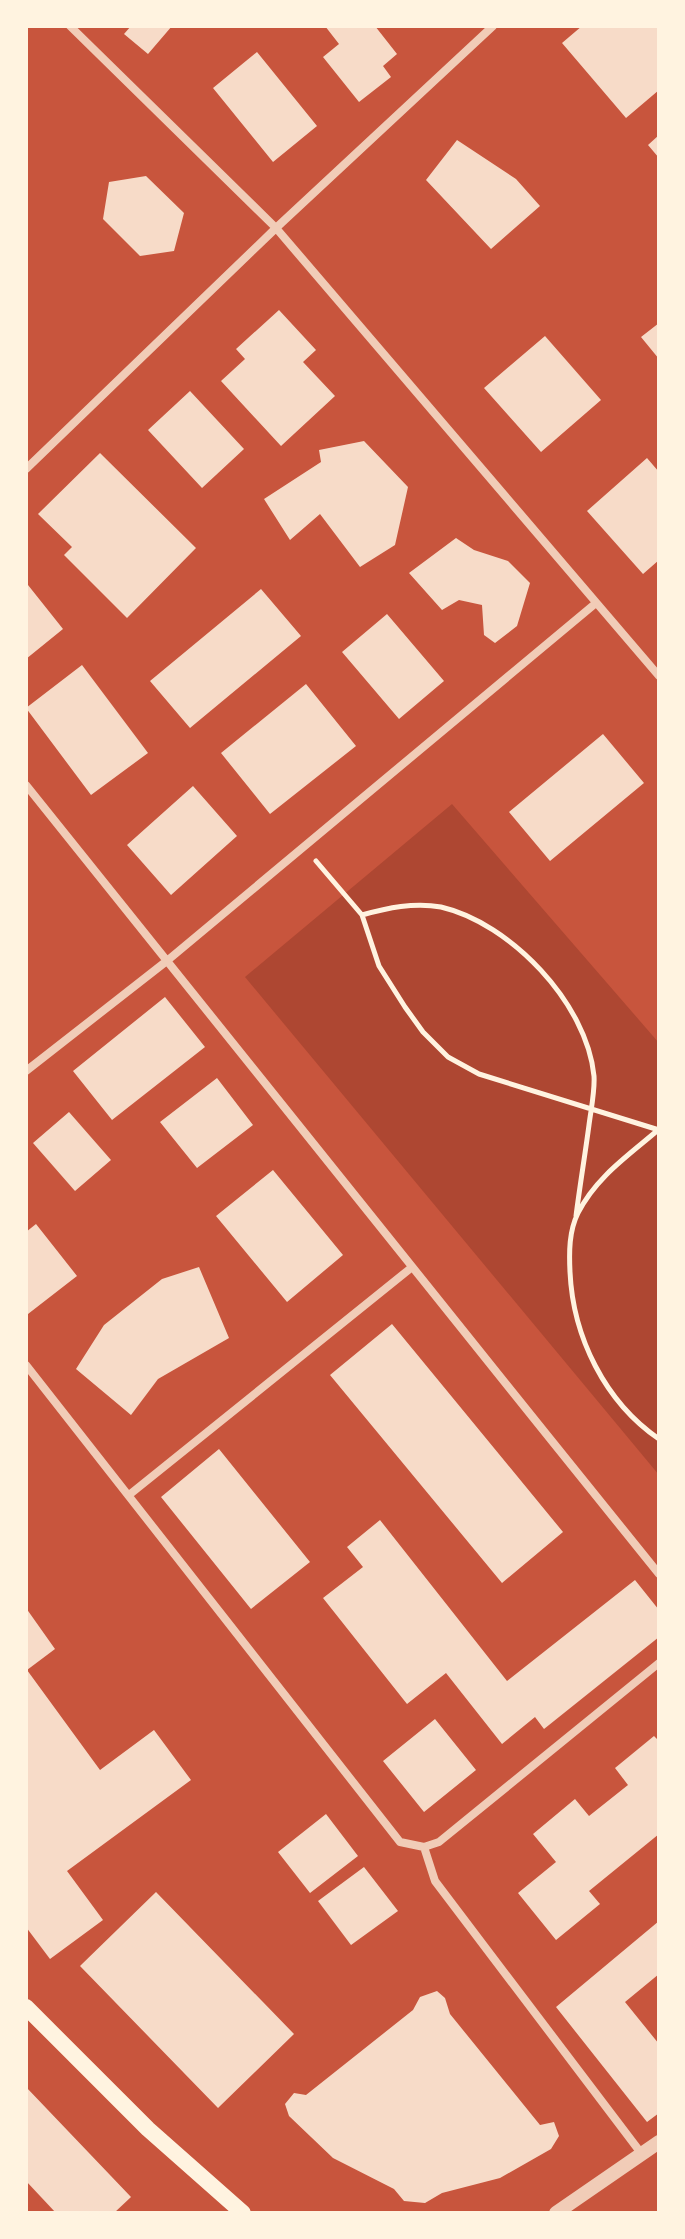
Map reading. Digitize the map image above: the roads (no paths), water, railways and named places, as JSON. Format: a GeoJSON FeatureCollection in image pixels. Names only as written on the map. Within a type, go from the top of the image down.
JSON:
{"type":"FeatureCollection","features":[{"type":"Feature","properties":{"kind":"main road"},"geometry":{"type":"LineString","coordinates":[[26,2007],[148,2129],[243,2213]]}},
{"type":"Feature","properties":{"kind":"street"},"geometry":{"type":"LineString","coordinates":[[70,26],[276,228],[659,676]]}},
{"type":"Feature","properties":{"kind":"street"},"geometry":{"type":"LineString","coordinates":[[26,469],[276,228],[493,26]]}},
{"type":"Feature","properties":{"kind":"street"},"geometry":{"type":"LineString","coordinates":[[26,1071],[305,848],[596,603]]}},
{"type":"Feature","properties":{"kind":"street"},"geometry":{"type":"LineString","coordinates":[[26,785],[659,1574]]}},
{"type":"Feature","properties":{"kind":"street"},"geometry":{"type":"LineString","coordinates":[[129,1495],[411,1268]]}},
{"type":"Feature","properties":{"kind":"street"},"geometry":{"type":"LineString","coordinates":[[26,1365],[400,1842],[424,1847],[439,1842],[659,1663]]}},
{"type":"Feature","properties":{"kind":"street"},"geometry":{"type":"LineString","coordinates":[[424,1847],[435,1881],[641,2153]]}},
{"type":"Feature","properties":{"kind":"street"},"geometry":{"type":"LineString","coordinates":[[556,2213],[659,2142]]}}]}
